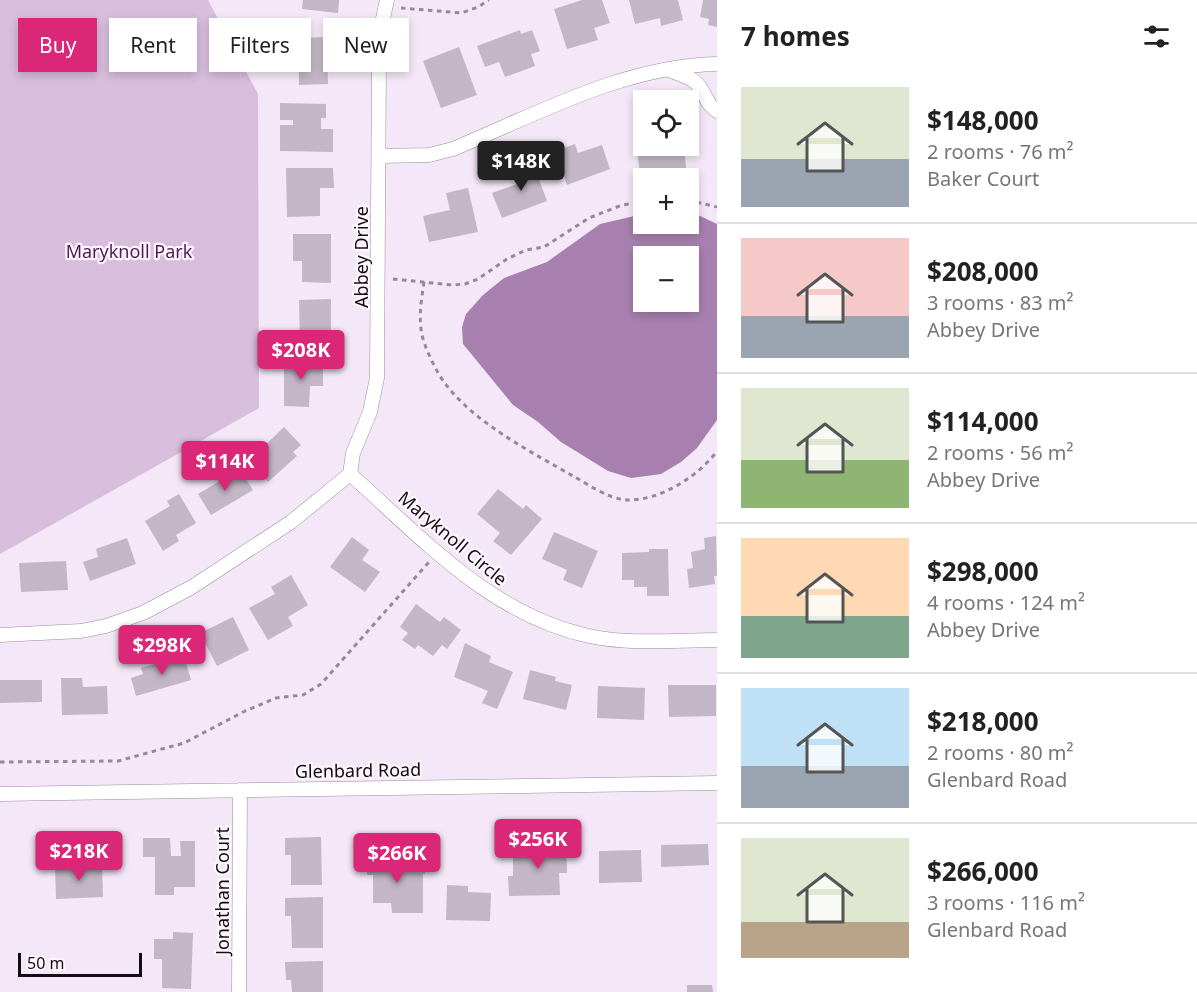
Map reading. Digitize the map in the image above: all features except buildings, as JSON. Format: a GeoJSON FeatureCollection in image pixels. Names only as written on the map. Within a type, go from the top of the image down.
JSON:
{"type":"FeatureCollection","features":[{"type":"Feature","properties":{"kind":"street","name":"Abbey Drive"},"geometry":{"type":"LineString","coordinates":[[350,474],[353,453],[370,412],[378,378],[379,57],[386,4]]}},
{"type":"Feature","properties":{"kind":"street"},"geometry":{"type":"LineString","coordinates":[[379,156],[429,155],[453,149],[627,78],[668,69],[717,64]]}},
{"type":"Feature","properties":{"kind":"street"},"geometry":{"type":"LineString","coordinates":[[668,69],[688,77],[699,86],[709,105],[717,111]]}},
{"type":"Feature","properties":{"kind":"street"},"geometry":{"type":"LineString","coordinates":[[0,635],[81,631],[124,621],[162,605],[291,522],[350,474]]}},
{"type":"Feature","properties":{"kind":"street","name":"Maryknoll Circle"},"geometry":{"type":"LineString","coordinates":[[350,474],[438,552],[495,597],[523,614],[553,626],[590,636],[612,639],[717,640]]}},
{"type":"Feature","properties":{"kind":"street","name":"Glenbard Road"},"geometry":{"type":"LineString","coordinates":[[0,794],[717,783]]}},
{"type":"Feature","properties":{"kind":"street","name":"Jonathan Court"},"geometry":{"type":"LineString","coordinates":[[240,790],[240,992]]}},
{"type":"Feature","properties":{"kind":"path"},"geometry":{"type":"LineString","coordinates":[[386,4],[461,13],[489,0]]}},
{"type":"Feature","properties":{"kind":"path"},"geometry":{"type":"LineString","coordinates":[[699,203],[717,207]]}},
{"type":"Feature","properties":{"kind":"path"},"geometry":{"type":"LineString","coordinates":[[379,277],[452,285],[472,282],[507,259],[526,250],[544,247],[589,218],[622,205],[633,204]]}},
{"type":"Feature","properties":{"kind":"path"},"geometry":{"type":"LineString","coordinates":[[424,282],[419,317],[425,345],[446,385],[476,415],[532,453],[595,489],[624,500],[643,500],[674,487],[699,470],[717,451]]}},
{"type":"Feature","properties":{"kind":"path"},"geometry":{"type":"LineString","coordinates":[[0,762],[118,761],[184,743],[244,711],[276,698],[303,695],[321,684],[438,552]]}},
{"type":"Feature","properties":{"kind":"green space","name":"Maryknoll Park"},"geometry":{"type":"Polygon","coordinates":[[[0,0],[208,0],[218,18],[209,18],[209,72],[246,72],[258,94],[259,408],[0,554],[0,0]]]}},
{"type":"Feature","properties":{"kind":"shaded area"},"geometry":{"type":"Polygon","coordinates":[[[699,215],[717,224],[717,420],[697,448],[681,462],[661,474],[631,478],[608,471],[561,442],[513,405],[463,344],[462,327],[466,314],[483,295],[504,278],[547,262],[600,224],[633,216],[633,234],[699,234],[699,215]]]}}]}
